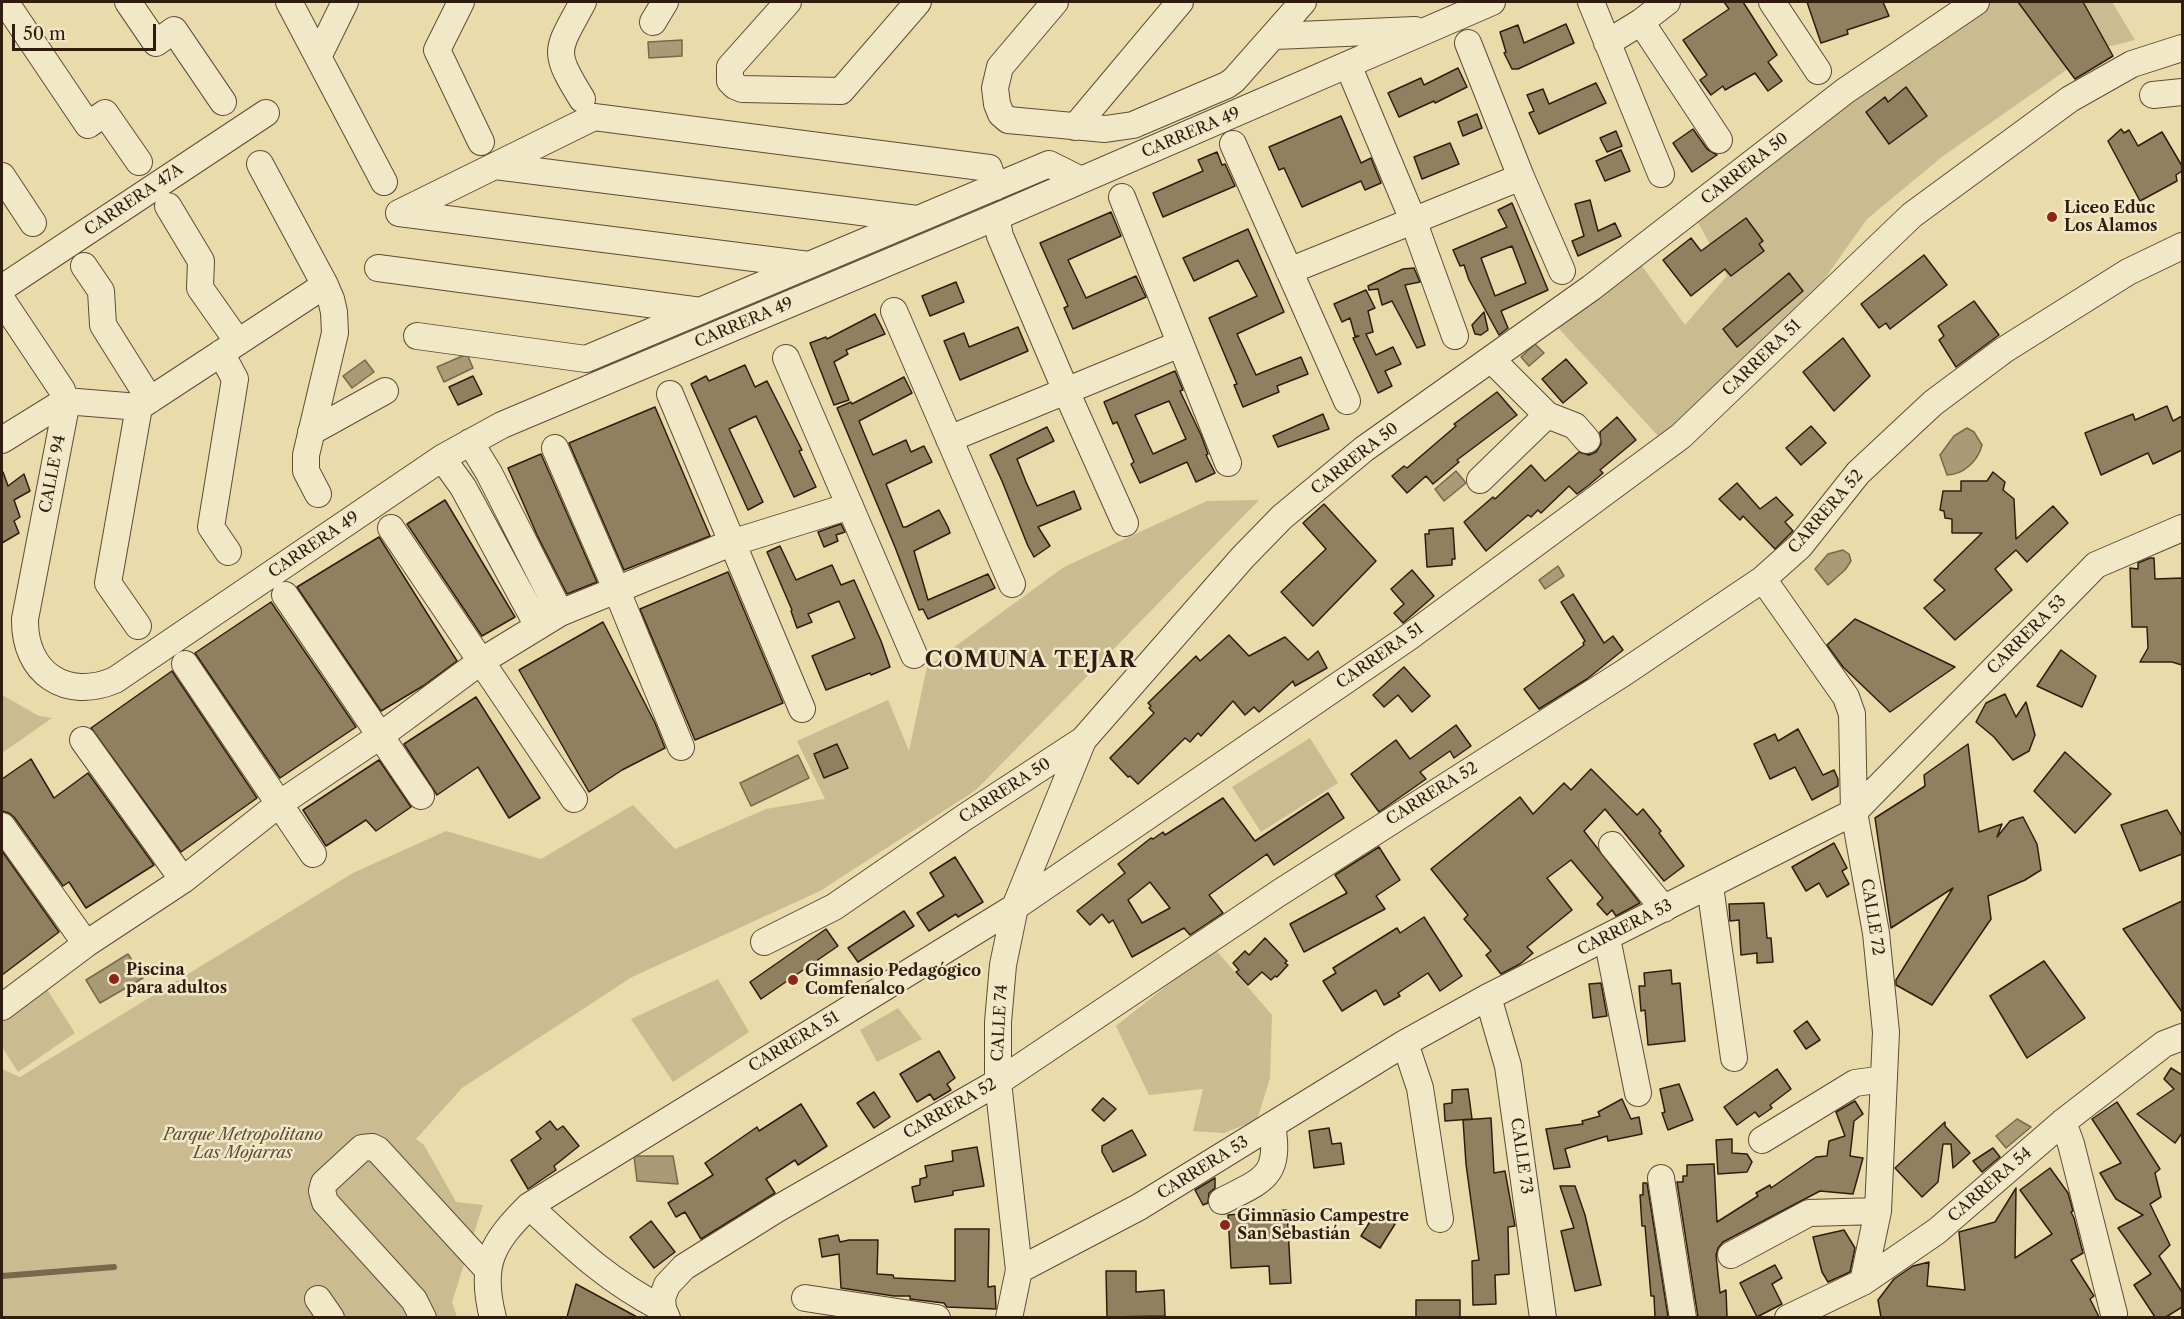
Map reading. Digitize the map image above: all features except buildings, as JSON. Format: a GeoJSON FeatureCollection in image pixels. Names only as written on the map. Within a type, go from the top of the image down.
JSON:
{"type":"FeatureCollection","features":[{"type":"Feature","properties":{"kind":"street"},"geometry":{"type":"LineString","coordinates":[[129,2],[156,43],[174,30],[223,102]]}},
{"type":"Feature","properties":{"kind":"street"},"geometry":{"type":"LineString","coordinates":[[289,2],[384,183]]}},
{"type":"Feature","properties":{"kind":"street"},"geometry":{"type":"LineString","coordinates":[[318,57],[345,2]]}},
{"type":"Feature","properties":{"kind":"street"},"geometry":{"type":"LineString","coordinates":[[461,2],[437,50],[481,142]]}},
{"type":"Feature","properties":{"kind":"street"},"geometry":{"type":"LineString","coordinates":[[582,99],[563,69],[560,49],[583,2]]}},
{"type":"Feature","properties":{"kind":"street"},"geometry":{"type":"LineString","coordinates":[[788,2],[730,67],[730,81],[735,86],[742,89],[841,91],[918,2]]}},
{"type":"Feature","properties":{"kind":"street"},"geometry":{"type":"LineString","coordinates":[[1054,2],[1000,67],[994,88],[1000,114],[1008,120],[1111,129],[1133,125],[1227,85],[1241,75],[1303,2]]}},
{"type":"Feature","properties":{"kind":"street"},"geometry":{"type":"LineString","coordinates":[[1075,127],[1180,2]]}},
{"type":"Feature","properties":{"kind":"street","name":"CARRERA 49"},"geometry":{"type":"LineString","coordinates":[[36,664],[56,681],[69,686],[88,688],[116,680],[442,458],[470,442],[533,412],[996,217],[1492,2]]}},
{"type":"Feature","properties":{"kind":"street"},"geometry":{"type":"LineString","coordinates":[[1591,2],[1661,174]]}},
{"type":"Feature","properties":{"kind":"street"},"geometry":{"type":"LineString","coordinates":[[1607,42],[1641,22],[1667,2]]}},
{"type":"Feature","properties":{"kind":"street"},"geometry":{"type":"LineString","coordinates":[[1773,2],[1818,71]]}},
{"type":"Feature","properties":{"kind":"street","name":"CARRERA 50"},"geometry":{"type":"LineString","coordinates":[[764,942],[834,907],[964,817],[1083,740],[1243,557],[1282,517],[1364,449],[1601,281],[1845,90],[1976,2]]}},
{"type":"Feature","properties":{"kind":"street"},"geometry":{"type":"LineString","coordinates":[[11,8],[88,125],[105,113],[139,162]]}},
{"type":"Feature","properties":{"kind":"street"},"geometry":{"type":"LineString","coordinates":[[1641,22],[1719,140]]}},
{"type":"Feature","properties":{"kind":"street"},"geometry":{"type":"LineString","coordinates":[[1275,36],[1429,29]]}},
{"type":"Feature","properties":{"kind":"street"},"geometry":{"type":"LineString","coordinates":[[1468,43],[1521,177],[1562,271]]}},
{"type":"Feature","properties":{"kind":"street","name":"CARRERA 51"},"geometry":{"type":"LineString","coordinates":[[488,1270],[493,1252],[506,1229],[529,1206],[1015,907],[1409,637],[1681,436],[1912,215],[2070,99],[2132,64],[2182,48]]}},
{"type":"Feature","properties":{"kind":"street"},"geometry":{"type":"LineString","coordinates":[[1348,65],[1413,220],[1455,336]]}},
{"type":"Feature","properties":{"kind":"street"},"geometry":{"type":"LineString","coordinates":[[2153,95],[2182,92]]}},
{"type":"Feature","properties":{"kind":"street","name":"CARRERA 47A"},"geometry":{"type":"LineString","coordinates":[[2,288],[266,113]]}},
{"type":"Feature","properties":{"kind":"street"},"geometry":{"type":"LineString","coordinates":[[809,265],[399,213],[594,117],[989,168],[995,187]]}},
{"type":"Feature","properties":{"kind":"street"},"geometry":{"type":"LineString","coordinates":[[1233,144],[1347,401]]}},
{"type":"Feature","properties":{"kind":"street"},"geometry":{"type":"LineString","coordinates":[[260,164],[332,299],[335,333],[306,455],[306,471],[318,494]]}},
{"type":"Feature","properties":{"kind":"street"},"geometry":{"type":"LineString","coordinates":[[417,336],[586,359],[1049,164],[1081,180]]}},
{"type":"Feature","properties":{"kind":"street"},"geometry":{"type":"LineString","coordinates":[[495,165],[918,219]]}},
{"type":"Feature","properties":{"kind":"street"},"geometry":{"type":"LineString","coordinates":[[2,176],[33,223]]}},
{"type":"Feature","properties":{"kind":"street"},"geometry":{"type":"LineString","coordinates":[[1288,271],[1521,177]]}},
{"type":"Feature","properties":{"kind":"street"},"geometry":{"type":"LineString","coordinates":[[1122,197],[1228,463]]}},
{"type":"Feature","properties":{"kind":"street"},"geometry":{"type":"LineString","coordinates":[[168,206],[201,261],[200,288],[229,348],[235,379],[211,527],[228,552]]}},
{"type":"Feature","properties":{"kind":"street"},"geometry":{"type":"LineString","coordinates":[[996,217],[1000,236],[1125,523]]}},
{"type":"Feature","properties":{"kind":"street","name":"CARRERA 52"},"geometry":{"type":"LineString","coordinates":[[665,1313],[662,1298],[667,1285],[684,1267],[787,1203],[998,1082],[1289,886],[1625,672],[1763,579],[1800,546],[1858,473],[1933,403],[2004,350],[2128,272],[2182,246]]}},
{"type":"Feature","properties":{"kind":"street"},"geometry":{"type":"LineString","coordinates":[[84,266],[100,291],[103,325],[145,404],[108,583],[138,626]]}},
{"type":"Feature","properties":{"kind":"street"},"geometry":{"type":"LineString","coordinates":[[378,268],[701,311]]}},
{"type":"Feature","properties":{"kind":"street"},"geometry":{"type":"LineString","coordinates":[[2,440],[65,401],[145,404],[325,285]]}},
{"type":"Feature","properties":{"kind":"street"},"geometry":{"type":"LineString","coordinates":[[2,300],[62,390],[65,401]]}},
{"type":"Feature","properties":{"kind":"street"},"geometry":{"type":"LineString","coordinates":[[894,311],[1011,584]]}},
{"type":"Feature","properties":{"kind":"street"},"geometry":{"type":"LineString","coordinates":[[950,439],[1180,344]]}},
{"type":"Feature","properties":{"kind":"street"},"geometry":{"type":"LineString","coordinates":[[786,358],[914,655]]}},
{"type":"Feature","properties":{"kind":"street"},"geometry":{"type":"LineString","coordinates":[[1492,360],[1547,415],[1575,426],[1587,440]]}},
{"type":"Feature","properties":{"kind":"street"},"geometry":{"type":"LineString","coordinates":[[311,432],[385,391]]}},
{"type":"Feature","properties":{"kind":"street"},"geometry":{"type":"LineString","coordinates":[[670,394],[802,709]]}},
{"type":"Feature","properties":{"kind":"street","name":"CALLE 94"},"geometry":{"type":"LineString","coordinates":[[36,664],[25,635],[25,619],[65,401]]}},
{"type":"Feature","properties":{"kind":"street"},"geometry":{"type":"LineString","coordinates":[[1480,480],[1547,415]]}},
{"type":"Feature","properties":{"kind":"street"},"geometry":{"type":"LineString","coordinates":[[470,442],[489,473],[560,613]]}},
{"type":"Feature","properties":{"kind":"street"},"geometry":{"type":"LineString","coordinates":[[555,448],[681,747]]}},
{"type":"Feature","properties":{"kind":"street"},"geometry":{"type":"LineString","coordinates":[[442,458],[463,487],[538,626]]}},
{"type":"Feature","properties":{"kind":"street"},"geometry":{"type":"LineString","coordinates":[[2,1006],[86,944],[183,880],[279,804],[380,736],[480,662],[560,613],[731,543],[850,506]]}},
{"type":"Feature","properties":{"kind":"street"},"geometry":{"type":"LineString","coordinates":[[391,528],[574,799]]}},
{"type":"Feature","properties":{"kind":"street","name":"CARRERA 53"},"geometry":{"type":"LineString","coordinates":[[1019,1270],[1139,1207],[1405,1043],[1488,997],[1854,812],[2096,565],[2182,528]]}},
{"type":"Feature","properties":{"kind":"street","name":"CALLE 72"},"geometry":{"type":"LineString","coordinates":[[1763,579],[1846,697],[1852,714],[1854,812],[1876,933],[1886,1032],[1878,1211],[1863,1282]]}},
{"type":"Feature","properties":{"kind":"street"},"geometry":{"type":"LineString","coordinates":[[285,595],[421,796]]}},
{"type":"Feature","properties":{"kind":"street"},"geometry":{"type":"LineString","coordinates":[[185,664],[313,854]]}},
{"type":"Feature","properties":{"kind":"street"},"geometry":{"type":"LineString","coordinates":[[83,740],[183,880]]}},
{"type":"Feature","properties":{"kind":"street","name":"CALLE 74"},"geometry":{"type":"LineString","coordinates":[[1008,1317],[1019,1270],[998,1082],[998,1022],[1002,976],[1015,907],[1083,740]]}},
{"type":"Feature","properties":{"kind":"street"},"geometry":{"type":"LineString","coordinates":[[2,826],[86,944]]}},
{"type":"Feature","properties":{"kind":"street"},"geometry":{"type":"LineString","coordinates":[[1612,845],[1664,909]]}},
{"type":"Feature","properties":{"kind":"street"},"geometry":{"type":"LineString","coordinates":[[1710,885],[1734,1058]]}},
{"type":"Feature","properties":{"kind":"street"},"geometry":{"type":"LineString","coordinates":[[1607,938],[1638,1093]]}},
{"type":"Feature","properties":{"kind":"street","name":"CALLE 73"},"geometry":{"type":"LineString","coordinates":[[1488,997],[1508,1066],[1543,1317]]}},
{"type":"Feature","properties":{"kind":"street","name":"CARRERA 54"},"geometry":{"type":"LineString","coordinates":[[1788,1317],[1863,1282],[1937,1232],[2063,1122],[2164,1044],[2182,1037]]}},
{"type":"Feature","properties":{"kind":"street"},"geometry":{"type":"LineString","coordinates":[[1405,1043],[1420,1088],[1440,1219]]}},
{"type":"Feature","properties":{"kind":"street"},"geometry":{"type":"LineString","coordinates":[[1762,1140],[1855,1083],[1884,1079]]}},
{"type":"Feature","properties":{"kind":"street"},"geometry":{"type":"LineString","coordinates":[[2063,1122],[2071,1144],[2114,1314]]}},
{"type":"Feature","properties":{"kind":"street"},"geometry":{"type":"LineString","coordinates":[[1222,1201],[1256,1184],[1269,1174],[1274,1159],[1275,1141],[1272,1125]]}},
{"type":"Feature","properties":{"kind":"street"},"geometry":{"type":"LineString","coordinates":[[423,1317],[414,1300],[325,1202],[322,1191],[324,1183],[362,1148],[372,1147],[378,1150],[488,1270],[487,1296],[493,1317]]}},
{"type":"Feature","properties":{"kind":"street"},"geometry":{"type":"LineString","coordinates":[[1661,1178],[1683,1317]]}},
{"type":"Feature","properties":{"kind":"street"},"geometry":{"type":"LineString","coordinates":[[529,1206],[592,1265],[665,1313]]}},
{"type":"Feature","properties":{"kind":"street"},"geometry":{"type":"LineString","coordinates":[[1731,1255],[1809,1213],[1878,1211]]}},
{"type":"Feature","properties":{"kind":"street"},"geometry":{"type":"LineString","coordinates":[[805,1298],[937,1317]]}},
{"type":"Feature","properties":{"kind":"green space"},"geometry":{"type":"Polygon","coordinates":[[[1955,2],[2112,2],[2135,40],[2095,50],[1943,156],[1867,219],[1801,312],[1660,438],[1549,318],[1634,255],[1685,325],[1727,276],[1688,204],[1955,2]]]}},
{"type":"Feature","properties":{"kind":"green space","name":"Parque Metropolitano Las Mojarras"},"geometry":{"type":"Polygon","coordinates":[[[1259,500],[976,790],[820,891],[632,977],[462,1088],[416,1139],[424,1145],[456,1202],[483,1205],[452,1302],[457,1317],[2,1318],[2,1069],[20,1077],[353,873],[446,831],[541,859],[633,805],[675,849],[766,809],[825,799],[797,741],[888,700],[909,751],[927,667],[1064,567],[1207,501],[1259,500]]]}},
{"type":"Feature","properties":{"kind":"green space"},"geometry":{"type":"Polygon","coordinates":[[[2,695],[39,716],[52,718],[2,753],[2,695]]]}},
{"type":"Feature","properties":{"kind":"green space"},"geometry":{"type":"Polygon","coordinates":[[[1310,738],[1338,783],[1261,832],[1232,787],[1310,738]]]}},
{"type":"Feature","properties":{"kind":"green space"},"geometry":{"type":"Polygon","coordinates":[[[1214,948],[1272,1015],[1270,1078],[1257,1120],[1224,1133],[1193,1131],[1203,1089],[1149,1095],[1116,1026],[1214,948]]]}},
{"type":"Feature","properties":{"kind":"green space"},"geometry":{"type":"Polygon","coordinates":[[[718,979],[749,1032],[673,1082],[631,1019],[718,979]]]}},
{"type":"Feature","properties":{"kind":"green space"},"geometry":{"type":"Polygon","coordinates":[[[46,988],[75,1033],[18,1072],[2,1047],[2,1018],[46,988]]]}},
{"type":"Feature","properties":{"kind":"green space"},"geometry":{"type":"Polygon","coordinates":[[[898,1008],[922,1039],[877,1062],[860,1030],[898,1008]]]}},
{"type":"Feature","properties":{"kind":"shaded area"},"geometry":{"type":"Polygon","coordinates":[[[682,40],[682,56],[649,58],[648,42],[682,40]]]}},
{"type":"Feature","properties":{"kind":"shaded area"},"geometry":{"type":"Polygon","coordinates":[[[1535,344],[1544,353],[1529,366],[1521,357],[1535,344]]]}},
{"type":"Feature","properties":{"kind":"shaded area"},"geometry":{"type":"Polygon","coordinates":[[[467,354],[473,368],[444,382],[437,367],[467,354]]]}},
{"type":"Feature","properties":{"kind":"shaded area"},"geometry":{"type":"Polygon","coordinates":[[[365,360],[374,372],[352,388],[343,376],[365,360]]]}},
{"type":"Feature","properties":{"kind":"shaded area"},"geometry":{"type":"Polygon","coordinates":[[[1967,428],[1974,432],[1982,445],[1980,451],[1964,470],[1947,475],[1940,455],[1954,436],[1967,428]]]}},
{"type":"Feature","properties":{"kind":"shaded area"},"geometry":{"type":"Polygon","coordinates":[[[1456,471],[1466,483],[1444,501],[1435,489],[1456,471]]]}},
{"type":"Feature","properties":{"kind":"shaded area"},"geometry":{"type":"Polygon","coordinates":[[[1843,550],[1849,554],[1851,561],[1845,570],[1828,585],[1815,569],[1828,554],[1843,550]]]}},
{"type":"Feature","properties":{"kind":"shaded area"},"geometry":{"type":"Polygon","coordinates":[[[1558,566],[1564,576],[1545,589],[1539,580],[1558,566]]]}},
{"type":"Feature","properties":{"kind":"shaded area"},"geometry":{"type":"Polygon","coordinates":[[[798,755],[809,778],[751,806],[740,783],[798,755]]]}},
{"type":"Feature","properties":{"kind":"shaded area","name":"Piscina para adultos"},"geometry":{"type":"Polygon","coordinates":[[[128,954],[143,978],[100,1003],[86,980],[128,954]]]}},
{"type":"Feature","properties":{"kind":"shaded area"},"geometry":{"type":"Polygon","coordinates":[[[2017,1119],[2031,1127],[2006,1148],[1996,1136],[2017,1119]]]}},
{"type":"Feature","properties":{"kind":"shaded area"},"geometry":{"type":"Polygon","coordinates":[[[634,1156],[673,1156],[678,1184],[637,1181],[634,1156]]]}},
{"type":"Feature","properties":{"kind":"waterway"},"geometry":{"type":"LineString","coordinates":[[2,1276],[114,1267]]}},
{"type":"Feature","properties":{"kind":"place","name":"Liceo Educ Los Alamos"},"geometry":{"type":"Point","coordinates":[2052,217]}},
{"type":"Feature","properties":{"kind":"place","name":"Piscina para adultos"},"geometry":{"type":"Point","coordinates":[114,979]}},
{"type":"Feature","properties":{"kind":"place","name":"Gimnasio Pedagógico Comfenalco"},"geometry":{"type":"Point","coordinates":[793,980]}},
{"type":"Feature","properties":{"kind":"place","name":"Gimnasio Campestre San Sebastián"},"geometry":{"type":"Point","coordinates":[1225,1225]}},
{"type":"Feature","properties":{"kind":"district","name":"COMUNA TEJAR"},"geometry":{"type":"Point","coordinates":[1031,661]}}]}
